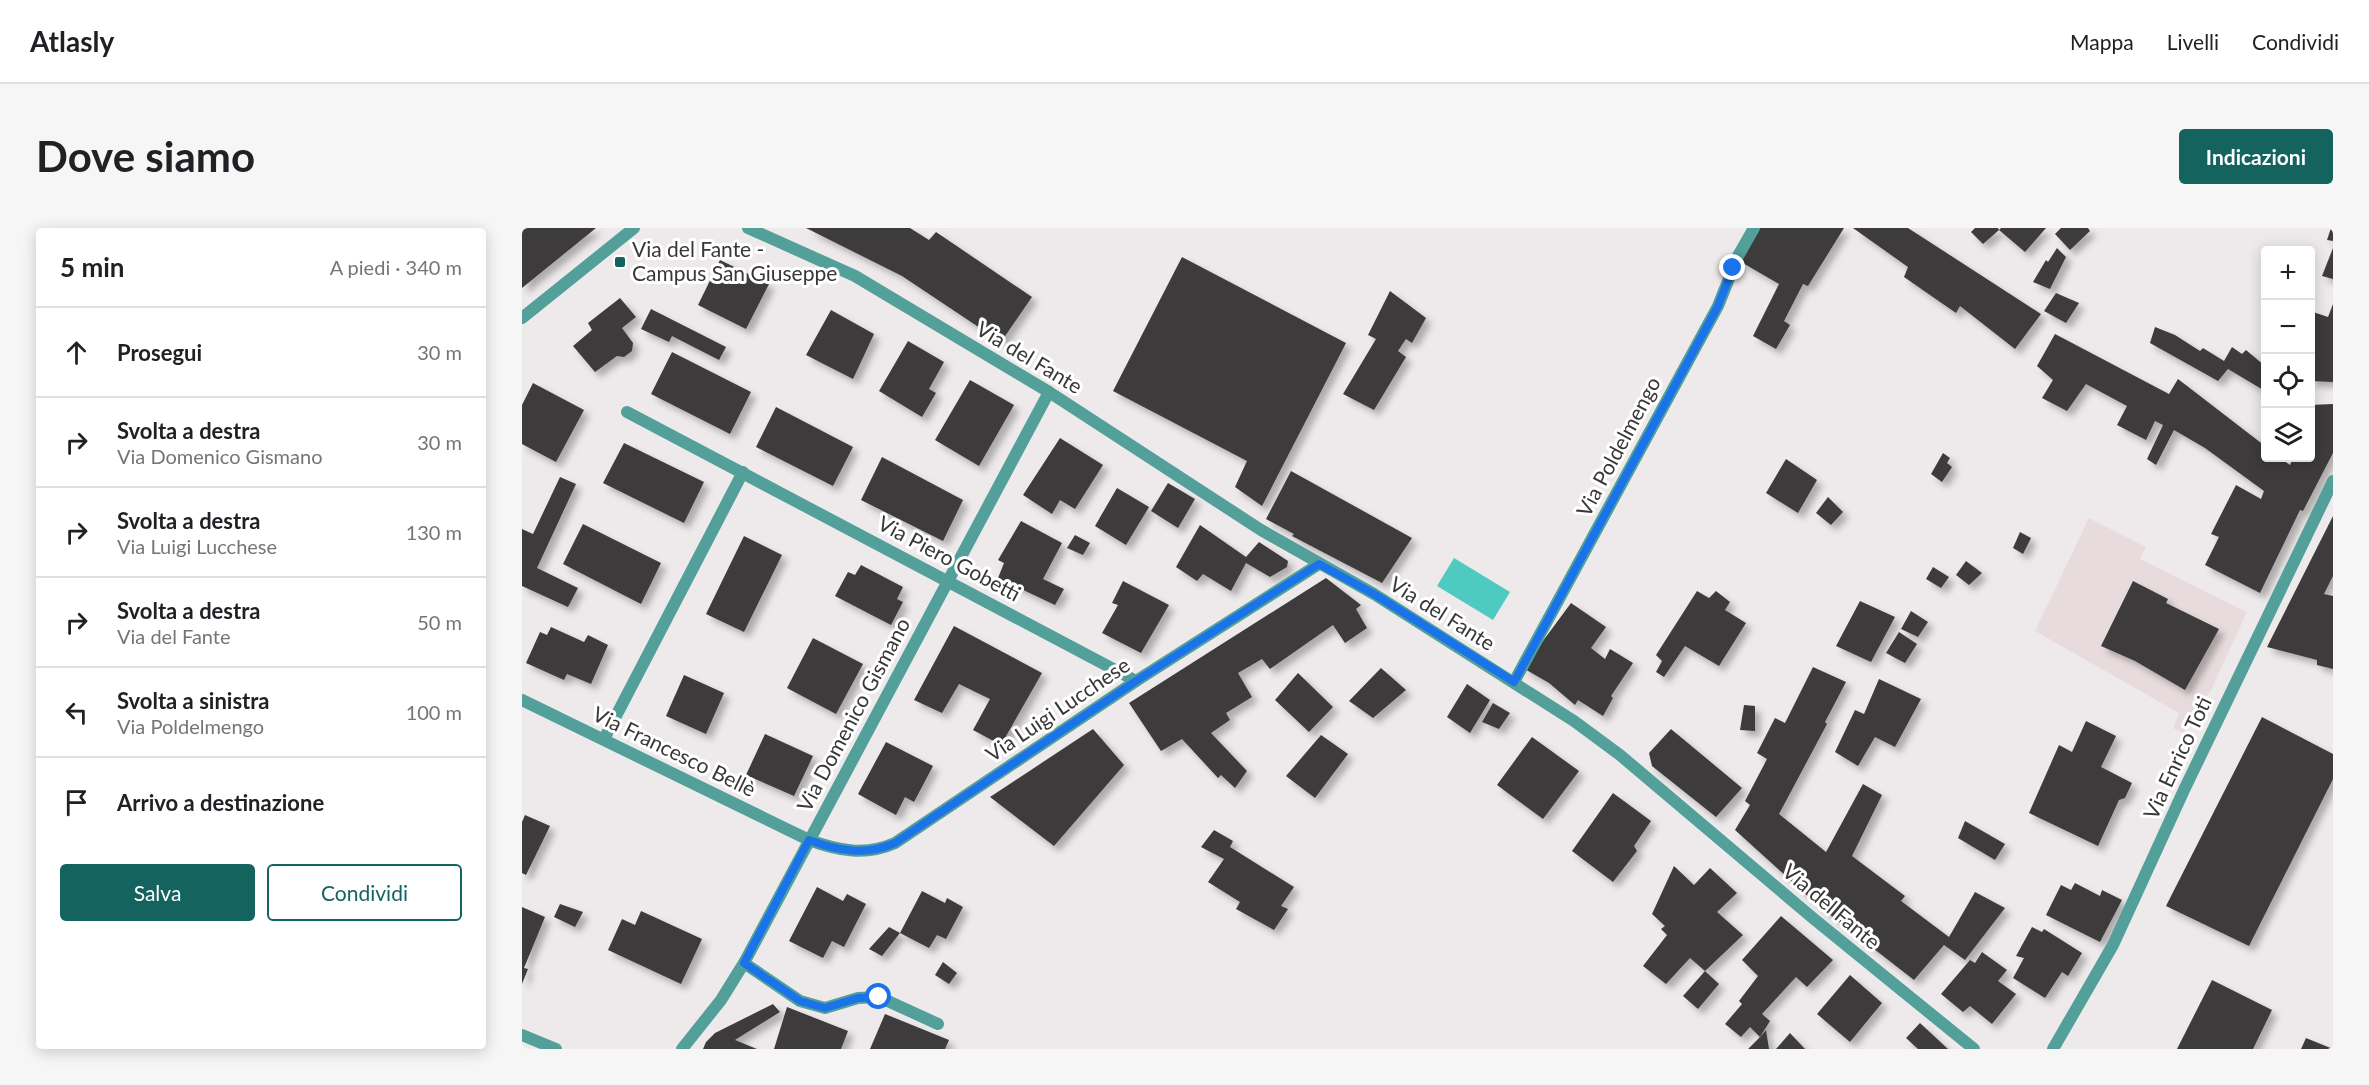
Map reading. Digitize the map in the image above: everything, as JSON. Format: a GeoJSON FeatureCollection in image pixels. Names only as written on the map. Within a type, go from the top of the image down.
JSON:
{"type":"FeatureCollection","features":[{"type":"Feature","properties":{"kind":"street"},"geometry":{"type":"LineString","coordinates":[[522,318],[634,228]]}},
{"type":"Feature","properties":{"kind":"street","name":"Via del Fante"},"geometry":{"type":"LineString","coordinates":[[748,228],[855,276],[1049,392],[1261,530],[1374,594],[1574,721],[1620,756],[1814,920],[1974,1049]]}},
{"type":"Feature","properties":{"kind":"street","name":"Via Poldelmengo"},"geometry":{"type":"LineString","coordinates":[[1514,682],[1718,306],[1738,256],[1754,228]]}},
{"type":"Feature","properties":{"kind":"street","name":"Via Domenico Gismano"},"geometry":{"type":"LineString","coordinates":[[682,1049],[721,1000],[744,963],[1049,392]]}},
{"type":"Feature","properties":{"kind":"street","name":"Via Piero Gobetti"},"geometry":{"type":"LineString","coordinates":[[627,412],[1136,681]]}},
{"type":"Feature","properties":{"kind":"street"},"geometry":{"type":"LineString","coordinates":[[604,739],[743,472]]}},
{"type":"Feature","properties":{"kind":"street","name":"Via Enrico Toti"},"geometry":{"type":"LineString","coordinates":[[2053,1049],[2113,945],[2184,790],[2333,481]]}},
{"type":"Feature","properties":{"kind":"street","name":"Via Luigi Lucchese"},"geometry":{"type":"LineString","coordinates":[[809,840],[861,852],[874,851],[895,843],[1136,681],[1319,564]]}},
{"type":"Feature","properties":{"kind":"street","name":"Via Francesco Bellè"},"geometry":{"type":"LineString","coordinates":[[522,700],[809,840]]}},
{"type":"Feature","properties":{"kind":"street"},"geometry":{"type":"LineString","coordinates":[[744,963],[800,1001],[825,1008],[858,998],[879,997],[938,1024]]}},
{"type":"Feature","properties":{"kind":"street"},"geometry":{"type":"LineString","coordinates":[[522,1035],[556,1049]]}},
{"type":"Feature","properties":{"kind":"shaded area"},"geometry":{"type":"Polygon","coordinates":[[[2089,518],[2146,547],[2140,559],[2247,612],[2211,690],[2183,733],[2173,728],[2179,713],[2035,631],[2089,518]]]}},
{"type":"Feature","properties":{"kind":"water"},"geometry":{"type":"Polygon","coordinates":[[[1454,558],[1510,592],[1493,620],[1437,586],[1454,558]]]}},
{"type":"Feature","properties":{"kind":"building"},"geometry":{"type":"Polygon","coordinates":[[[522,228],[596,228],[522,288],[522,228]]]}},
{"type":"Feature","properties":{"kind":"building"},"geometry":{"type":"Polygon","coordinates":[[[806,228],[910,228],[929,240],[936,232],[1032,297],[1001,342],[902,276],[806,228]]]}},
{"type":"Feature","properties":{"kind":"building"},"geometry":{"type":"Polygon","coordinates":[[[1760,228],[1844,228],[1808,286],[1803,284],[1784,321],[1790,325],[1776,349],[1753,336],[1779,284],[1741,262],[1760,228]]]}},
{"type":"Feature","properties":{"kind":"building"},"geometry":{"type":"Polygon","coordinates":[[[1853,228],[1908,228],[2041,314],[2015,349],[1960,306],[1956,313],[1904,277],[1908,267],[1853,228]]]}},
{"type":"Feature","properties":{"kind":"building"},"geometry":{"type":"Polygon","coordinates":[[[1975,228],[1998,228],[1999,230],[1983,244],[1971,232],[1975,228]]]}},
{"type":"Feature","properties":{"kind":"building"},"geometry":{"type":"Polygon","coordinates":[[[2001,228],[2046,228],[2025,252],[1999,230],[2001,228]]]}},
{"type":"Feature","properties":{"kind":"building"},"geometry":{"type":"Polygon","coordinates":[[[2061,228],[2088,228],[2090,231],[2070,250],[2055,234],[2061,228]]]}},
{"type":"Feature","properties":{"kind":"building"},"geometry":{"type":"Polygon","coordinates":[[[2333,228],[2333,241],[2327,240],[2333,228]]]}},
{"type":"Feature","properties":{"kind":"building"},"geometry":{"type":"Polygon","coordinates":[[[2057,248],[2066,257],[2050,289],[2033,282],[2046,260],[2048,262],[2057,248]]]}},
{"type":"Feature","properties":{"kind":"building"},"geometry":{"type":"Polygon","coordinates":[[[2333,248],[2333,279],[2322,276],[2333,248]]]}},
{"type":"Feature","properties":{"kind":"building"},"geometry":{"type":"Polygon","coordinates":[[[1182,257],[1346,343],[1262,506],[1235,487],[1247,461],[1113,391],[1182,257]]]}},
{"type":"Feature","properties":{"kind":"building"},"geometry":{"type":"Polygon","coordinates":[[[720,260],[769,284],[746,329],[698,305],[720,260]]]}},
{"type":"Feature","properties":{"kind":"building"},"geometry":{"type":"Polygon","coordinates":[[[1390,291],[1426,318],[1412,343],[1406,339],[1398,351],[1406,357],[1374,410],[1343,394],[1376,339],[1368,335],[1390,291]]]}},
{"type":"Feature","properties":{"kind":"building"},"geometry":{"type":"Polygon","coordinates":[[[2056,293],[2079,303],[2066,323],[2044,311],[2056,293]]]}},
{"type":"Feature","properties":{"kind":"building"},"geometry":{"type":"Polygon","coordinates":[[[620,298],[636,317],[622,328],[633,343],[632,351],[624,357],[617,356],[595,372],[573,346],[592,330],[588,323],[620,298]]]}},
{"type":"Feature","properties":{"kind":"building"},"geometry":{"type":"Polygon","coordinates":[[[2333,304],[2333,382],[2315,381],[2315,313],[2328,317],[2333,304]]]}},
{"type":"Feature","properties":{"kind":"building"},"geometry":{"type":"Polygon","coordinates":[[[651,309],[726,347],[719,360],[672,336],[669,342],[641,329],[651,309]]]}},
{"type":"Feature","properties":{"kind":"building"},"geometry":{"type":"Polygon","coordinates":[[[831,310],[874,334],[853,379],[806,355],[831,310]]]}},
{"type":"Feature","properties":{"kind":"building"},"geometry":{"type":"Polygon","coordinates":[[[2155,327],[2175,335],[2200,351],[2203,348],[2224,361],[2232,347],[2242,354],[2246,350],[2261,363],[2261,389],[2228,369],[2218,381],[2150,343],[2155,327]]]}},
{"type":"Feature","properties":{"kind":"building"},"geometry":{"type":"Polygon","coordinates":[[[2055,334],[2169,394],[2178,379],[2261,443],[2261,462],[2286,462],[2290,465],[2291,462],[2315,462],[2315,405],[2333,404],[2333,453],[2303,511],[2300,510],[2260,593],[2205,565],[2219,537],[2211,534],[2236,485],[2261,499],[2264,491],[2205,448],[2174,430],[2156,465],[2147,459],[2163,425],[2155,421],[2146,440],[2117,425],[2127,406],[2086,384],[2067,411],[2042,398],[2053,380],[2037,366],[2055,334]]]}},
{"type":"Feature","properties":{"kind":"building"},"geometry":{"type":"Polygon","coordinates":[[[908,341],[944,362],[929,389],[936,393],[922,417],[879,391],[908,341]]]}},
{"type":"Feature","properties":{"kind":"building"},"geometry":{"type":"Polygon","coordinates":[[[672,352],[751,392],[730,434],[651,394],[672,352]]]}},
{"type":"Feature","properties":{"kind":"building"},"geometry":{"type":"Polygon","coordinates":[[[970,380],[1014,405],[979,466],[935,440],[970,380]]]}},
{"type":"Feature","properties":{"kind":"building"},"geometry":{"type":"Polygon","coordinates":[[[533,383],[584,410],[556,462],[522,444],[522,405],[533,383]]]}},
{"type":"Feature","properties":{"kind":"building"},"geometry":{"type":"Polygon","coordinates":[[[776,407],[853,447],[833,486],[756,447],[776,407]]]}},
{"type":"Feature","properties":{"kind":"building"},"geometry":{"type":"Polygon","coordinates":[[[1060,438],[1103,465],[1075,509],[1060,500],[1052,514],[1023,495],[1060,438]]]}},
{"type":"Feature","properties":{"kind":"building"},"geometry":{"type":"Polygon","coordinates":[[[624,443],[704,482],[684,523],[603,483],[624,443]]]}},
{"type":"Feature","properties":{"kind":"building"},"geometry":{"type":"Polygon","coordinates":[[[1943,453],[1950,458],[1947,463],[1952,467],[1942,482],[1931,474],[1943,453]]]}},
{"type":"Feature","properties":{"kind":"building"},"geometry":{"type":"Polygon","coordinates":[[[882,457],[963,500],[943,541],[861,500],[882,457]]]}},
{"type":"Feature","properties":{"kind":"building"},"geometry":{"type":"Polygon","coordinates":[[[1786,459],[1817,480],[1798,513],[1766,493],[1786,459]]]}},
{"type":"Feature","properties":{"kind":"building"},"geometry":{"type":"Polygon","coordinates":[[[1291,471],[1412,538],[1382,583],[1292,536],[1294,534],[1266,519],[1291,471]]]}},
{"type":"Feature","properties":{"kind":"building"},"geometry":{"type":"Polygon","coordinates":[[[560,477],[576,484],[537,568],[578,588],[568,607],[522,586],[522,529],[533,534],[560,477]]]}},
{"type":"Feature","properties":{"kind":"building"},"geometry":{"type":"Polygon","coordinates":[[[1168,483],[1195,499],[1178,528],[1151,511],[1168,483]]]}},
{"type":"Feature","properties":{"kind":"building"},"geometry":{"type":"Polygon","coordinates":[[[1117,488],[1149,507],[1126,545],[1095,526],[1117,488]]]}},
{"type":"Feature","properties":{"kind":"building"},"geometry":{"type":"Polygon","coordinates":[[[1828,497],[1843,512],[1831,525],[1816,513],[1828,497]]]}},
{"type":"Feature","properties":{"kind":"building"},"geometry":{"type":"Polygon","coordinates":[[[2333,516],[2333,576],[2324,594],[2333,596],[2333,669],[2317,665],[2317,660],[2267,647],[2333,516]]]}},
{"type":"Feature","properties":{"kind":"building"},"geometry":{"type":"Polygon","coordinates":[[[1021,521],[1062,543],[1043,579],[1064,589],[1055,605],[998,578],[1004,563],[998,560],[1021,521]]]}},
{"type":"Feature","properties":{"kind":"building"},"geometry":{"type":"Polygon","coordinates":[[[583,524],[661,563],[641,604],[563,564],[583,524]]]}},
{"type":"Feature","properties":{"kind":"building"},"geometry":{"type":"Polygon","coordinates":[[[1200,525],[1246,557],[1259,542],[1288,561],[1287,567],[1270,577],[1246,563],[1231,591],[1203,574],[1197,581],[1176,567],[1200,525]]]}},
{"type":"Feature","properties":{"kind":"building"},"geometry":{"type":"Polygon","coordinates":[[[2020,532],[2031,538],[2023,554],[2013,548],[2020,532]]]}},
{"type":"Feature","properties":{"kind":"building"},"geometry":{"type":"Polygon","coordinates":[[[1075,535],[1090,543],[1083,555],[1067,548],[1075,535]]]}},
{"type":"Feature","properties":{"kind":"building"},"geometry":{"type":"Polygon","coordinates":[[[744,536],[782,555],[744,632],[706,614],[744,536]]]}},
{"type":"Feature","properties":{"kind":"building"},"geometry":{"type":"Polygon","coordinates":[[[1966,561],[1982,573],[1969,585],[1956,575],[1966,561]]]}},
{"type":"Feature","properties":{"kind":"building"},"geometry":{"type":"Polygon","coordinates":[[[861,565],[903,587],[897,599],[903,602],[891,625],[835,596],[848,572],[855,575],[861,565]]]}},
{"type":"Feature","properties":{"kind":"building"},"geometry":{"type":"Polygon","coordinates":[[[1933,567],[1949,577],[1941,588],[1926,579],[1933,567]]]}},
{"type":"Feature","properties":{"kind":"building"},"geometry":{"type":"Polygon","coordinates":[[[1326,578],[1361,605],[1356,609],[1367,628],[1345,643],[1333,625],[1270,669],[1262,659],[1238,673],[1252,697],[1226,713],[1230,720],[1211,733],[1247,771],[1235,788],[1221,775],[1218,778],[1182,739],[1161,751],[1129,703],[1326,578]]]}},
{"type":"Feature","properties":{"kind":"building"},"geometry":{"type":"Polygon","coordinates":[[[1123,581],[1169,605],[1141,653],[1102,633],[1118,605],[1112,603],[1123,581]]]}},
{"type":"Feature","properties":{"kind":"building"},"geometry":{"type":"Polygon","coordinates":[[[2133,581],[2168,599],[2166,603],[2219,629],[2185,690],[2135,661],[2101,646],[2133,581]]]}},
{"type":"Feature","properties":{"kind":"building"},"geometry":{"type":"Polygon","coordinates":[[[1697,591],[1709,598],[1716,591],[1730,602],[1725,610],[1746,623],[1719,666],[1685,646],[1664,677],[1656,672],[1662,661],[1656,655],[1697,591]]]}},
{"type":"Feature","properties":{"kind":"building"},"geometry":{"type":"Polygon","coordinates":[[[1860,601],[1895,617],[1871,662],[1836,646],[1860,601]]]}},
{"type":"Feature","properties":{"kind":"building"},"geometry":{"type":"Polygon","coordinates":[[[1571,603],[1606,627],[1591,648],[1605,659],[1610,649],[1633,663],[1611,696],[1613,698],[1603,716],[1578,700],[1575,705],[1549,683],[1523,668],[1571,603]]]}},
{"type":"Feature","properties":{"kind":"building"},"geometry":{"type":"Polygon","coordinates":[[[1911,611],[1928,622],[1918,637],[1901,629],[1911,611]]]}},
{"type":"Feature","properties":{"kind":"building"},"geometry":{"type":"Polygon","coordinates":[[[954,626],[1042,673],[1001,745],[973,730],[990,699],[959,684],[942,713],[914,700],[954,626]]]}},
{"type":"Feature","properties":{"kind":"building"},"geometry":{"type":"Polygon","coordinates":[[[551,627],[584,642],[588,635],[608,645],[591,684],[567,674],[564,680],[526,663],[540,632],[547,635],[551,627]]]}},
{"type":"Feature","properties":{"kind":"building"},"geometry":{"type":"Polygon","coordinates":[[[1899,632],[1917,644],[1905,663],[1886,653],[1899,632]]]}},
{"type":"Feature","properties":{"kind":"building"},"geometry":{"type":"Polygon","coordinates":[[[813,638],[863,664],[836,714],[787,688],[813,638]]]}},
{"type":"Feature","properties":{"kind":"building"},"geometry":{"type":"Polygon","coordinates":[[[1813,667],[1846,682],[1825,722],[1827,724],[1779,814],[1826,852],[1863,784],[1882,795],[1852,856],[1905,896],[1901,901],[1949,937],[1975,892],[2005,908],[1965,960],[1944,945],[1914,980],[1820,907],[1735,830],[1750,805],[1745,801],[1767,759],[1757,753],[1775,718],[1785,723],[1813,667]]]}},
{"type":"Feature","properties":{"kind":"building"},"geometry":{"type":"Polygon","coordinates":[[[1381,668],[1406,690],[1373,718],[1349,701],[1381,668]]]}},
{"type":"Feature","properties":{"kind":"building"},"geometry":{"type":"Polygon","coordinates":[[[1298,673],[1333,707],[1309,732],[1275,700],[1298,673]]]}},
{"type":"Feature","properties":{"kind":"building"},"geometry":{"type":"Polygon","coordinates":[[[684,675],[724,693],[706,734],[666,716],[684,675]]]}},
{"type":"Feature","properties":{"kind":"building"},"geometry":{"type":"Polygon","coordinates":[[[1879,679],[1921,699],[1895,747],[1875,737],[1858,766],[1835,752],[1855,710],[1864,714],[1879,679]]]}},
{"type":"Feature","properties":{"kind":"building"},"geometry":{"type":"Polygon","coordinates":[[[1467,684],[1490,700],[1470,733],[1447,717],[1467,684]]]}},
{"type":"Feature","properties":{"kind":"building"},"geometry":{"type":"Polygon","coordinates":[[[1493,703],[1510,713],[1499,729],[1482,722],[1493,703]]]}},
{"type":"Feature","properties":{"kind":"building"},"geometry":{"type":"Polygon","coordinates":[[[1744,705],[1755,706],[1755,731],[1740,730],[1744,705]]]}},
{"type":"Feature","properties":{"kind":"building"},"geometry":{"type":"Polygon","coordinates":[[[2262,717],[2333,754],[2333,779],[2249,946],[2166,906],[2262,717]]]}},
{"type":"Feature","properties":{"kind":"building"},"geometry":{"type":"Polygon","coordinates":[[[2086,721],[2116,736],[2101,767],[2132,783],[2125,798],[2119,800],[2098,846],[2029,813],[2059,745],[2072,752],[2086,721]]]}},
{"type":"Feature","properties":{"kind":"building"},"geometry":{"type":"Polygon","coordinates":[[[1093,729],[1124,765],[1054,846],[990,797],[1093,729]]]}},
{"type":"Feature","properties":{"kind":"building"},"geometry":{"type":"Polygon","coordinates":[[[1671,729],[1742,788],[1716,817],[1652,766],[1649,753],[1671,729]]]}},
{"type":"Feature","properties":{"kind":"building"},"geometry":{"type":"Polygon","coordinates":[[[765,734],[813,756],[794,796],[746,775],[765,734]]]}},
{"type":"Feature","properties":{"kind":"building"},"geometry":{"type":"Polygon","coordinates":[[[1321,735],[1348,754],[1315,798],[1286,776],[1321,735]]]}},
{"type":"Feature","properties":{"kind":"building"},"geometry":{"type":"Polygon","coordinates":[[[1532,737],[1579,771],[1543,819],[1497,785],[1532,737]]]}},
{"type":"Feature","properties":{"kind":"building"},"geometry":{"type":"Polygon","coordinates":[[[886,742],[933,766],[914,802],[905,797],[896,815],[858,794],[886,742]]]}},
{"type":"Feature","properties":{"kind":"building"},"geometry":{"type":"Polygon","coordinates":[[[1613,793],[1651,821],[1634,846],[1637,851],[1613,882],[1572,851],[1613,793]]]}},
{"type":"Feature","properties":{"kind":"building"},"geometry":{"type":"Polygon","coordinates":[[[525,815],[550,826],[526,875],[522,873],[522,822],[525,815]]]}},
{"type":"Feature","properties":{"kind":"building"},"geometry":{"type":"Polygon","coordinates":[[[1965,821],[2005,844],[1995,860],[1958,838],[1965,821]]]}},
{"type":"Feature","properties":{"kind":"building"},"geometry":{"type":"Polygon","coordinates":[[[1214,830],[1233,841],[1230,847],[1294,887],[1281,906],[1288,909],[1274,930],[1236,909],[1240,902],[1208,882],[1224,859],[1201,847],[1214,830]]]}},
{"type":"Feature","properties":{"kind":"building"},"geometry":{"type":"Polygon","coordinates":[[[1674,866],[1694,885],[1710,868],[1737,893],[1717,912],[1743,935],[1705,971],[1690,958],[1666,984],[1643,966],[1667,935],[1661,929],[1665,926],[1652,914],[1674,866]]]}},
{"type":"Feature","properties":{"kind":"building"},"geometry":{"type":"Polygon","coordinates":[[[2075,883],[2100,896],[2102,890],[2122,900],[2100,942],[2046,915],[2061,885],[2071,890],[2075,883]]]}},
{"type":"Feature","properties":{"kind":"building"},"geometry":{"type":"Polygon","coordinates":[[[817,887],[843,901],[847,894],[866,904],[844,947],[832,941],[823,958],[789,941],[817,887]]]}},
{"type":"Feature","properties":{"kind":"building"},"geometry":{"type":"Polygon","coordinates":[[[922,891],[945,903],[947,898],[963,907],[946,939],[937,935],[929,948],[900,933],[922,891]]]}},
{"type":"Feature","properties":{"kind":"building"},"geometry":{"type":"Polygon","coordinates":[[[560,904],[583,912],[575,927],[554,917],[560,904]]]}},
{"type":"Feature","properties":{"kind":"building"},"geometry":{"type":"Polygon","coordinates":[[[522,907],[545,917],[524,968],[528,969],[522,984],[522,907]]]}},
{"type":"Feature","properties":{"kind":"building"},"geometry":{"type":"Polygon","coordinates":[[[641,911],[702,939],[681,984],[608,950],[622,919],[635,925],[641,911]]]}},
{"type":"Feature","properties":{"kind":"building"},"geometry":{"type":"Polygon","coordinates":[[[1781,916],[1833,960],[1807,987],[1796,977],[1762,1014],[1770,1021],[1760,1037],[1750,1027],[1741,1037],[1725,1024],[1742,1004],[1739,1001],[1758,976],[1742,960],[1781,916]]]}},
{"type":"Feature","properties":{"kind":"building"},"geometry":{"type":"Polygon","coordinates":[[[889,927],[900,933],[882,956],[869,949],[889,927]]]}},
{"type":"Feature","properties":{"kind":"building"},"geometry":{"type":"Polygon","coordinates":[[[2032,927],[2042,932],[2044,929],[2082,953],[2068,976],[2062,972],[2045,998],[2013,978],[2024,958],[2016,956],[2032,927]]]}},
{"type":"Feature","properties":{"kind":"building"},"geometry":{"type":"Polygon","coordinates":[[[1982,952],[2007,970],[1998,981],[2016,994],[1992,1024],[1970,1006],[1963,1012],[1941,994],[1970,960],[1975,963],[1982,952]]]}},
{"type":"Feature","properties":{"kind":"building"},"geometry":{"type":"Polygon","coordinates":[[[943,962],[957,973],[949,984],[935,975],[943,962]]]}},
{"type":"Feature","properties":{"kind":"building"},"geometry":{"type":"Polygon","coordinates":[[[1705,971],[1719,984],[1698,1009],[1683,996],[1705,971]]]}},
{"type":"Feature","properties":{"kind":"building"},"geometry":{"type":"Polygon","coordinates":[[[1850,975],[1882,1003],[1850,1042],[1817,1014],[1850,975]]]}},
{"type":"Feature","properties":{"kind":"building"},"geometry":{"type":"Polygon","coordinates":[[[2212,980],[2272,1010],[2253,1049],[2177,1049],[2212,980]]]}},
{"type":"Feature","properties":{"kind":"building"},"geometry":{"type":"Polygon","coordinates":[[[773,1004],[780,1012],[735,1040],[757,1049],[703,1049],[715,1033],[773,1004]]]}},
{"type":"Feature","properties":{"kind":"building"},"geometry":{"type":"Polygon","coordinates":[[[787,1007],[848,1031],[841,1049],[774,1049],[787,1007]]]}},
{"type":"Feature","properties":{"kind":"building"},"geometry":{"type":"Polygon","coordinates":[[[885,1014],[949,1040],[945,1049],[870,1049],[885,1014]]]}},
{"type":"Feature","properties":{"kind":"building"},"geometry":{"type":"Polygon","coordinates":[[[1920,1023],[1948,1049],[1918,1049],[1906,1038],[1920,1023]]]}},
{"type":"Feature","properties":{"kind":"building"},"geometry":{"type":"Polygon","coordinates":[[[1766,1030],[1769,1049],[1748,1049],[1760,1037],[1766,1030]]]}},
{"type":"Feature","properties":{"kind":"building"},"geometry":{"type":"Polygon","coordinates":[[[1790,1033],[1805,1049],[1776,1049],[1790,1033]]]}},
{"type":"Feature","properties":{"kind":"building"},"geometry":{"type":"Polygon","coordinates":[[[2306,1038],[2333,1049],[2301,1049],[2306,1038]]]}},
{"type":"Feature","properties":{"kind":"place","name":"Via del Fante - Campus San Giuseppe"},"geometry":{"type":"Point","coordinates":[620,262]}},
{"type":"Feature","properties":{"kind":"route"},"geometry":{"type":"LineString","coordinates":[[879,997],[858,998],[825,1008],[800,1001],[744,963],[809,840],[861,852],[874,851],[895,843],[1136,681],[1319,564],[1374,594],[1514,682],[1718,306],[1733,268]]}}]}
